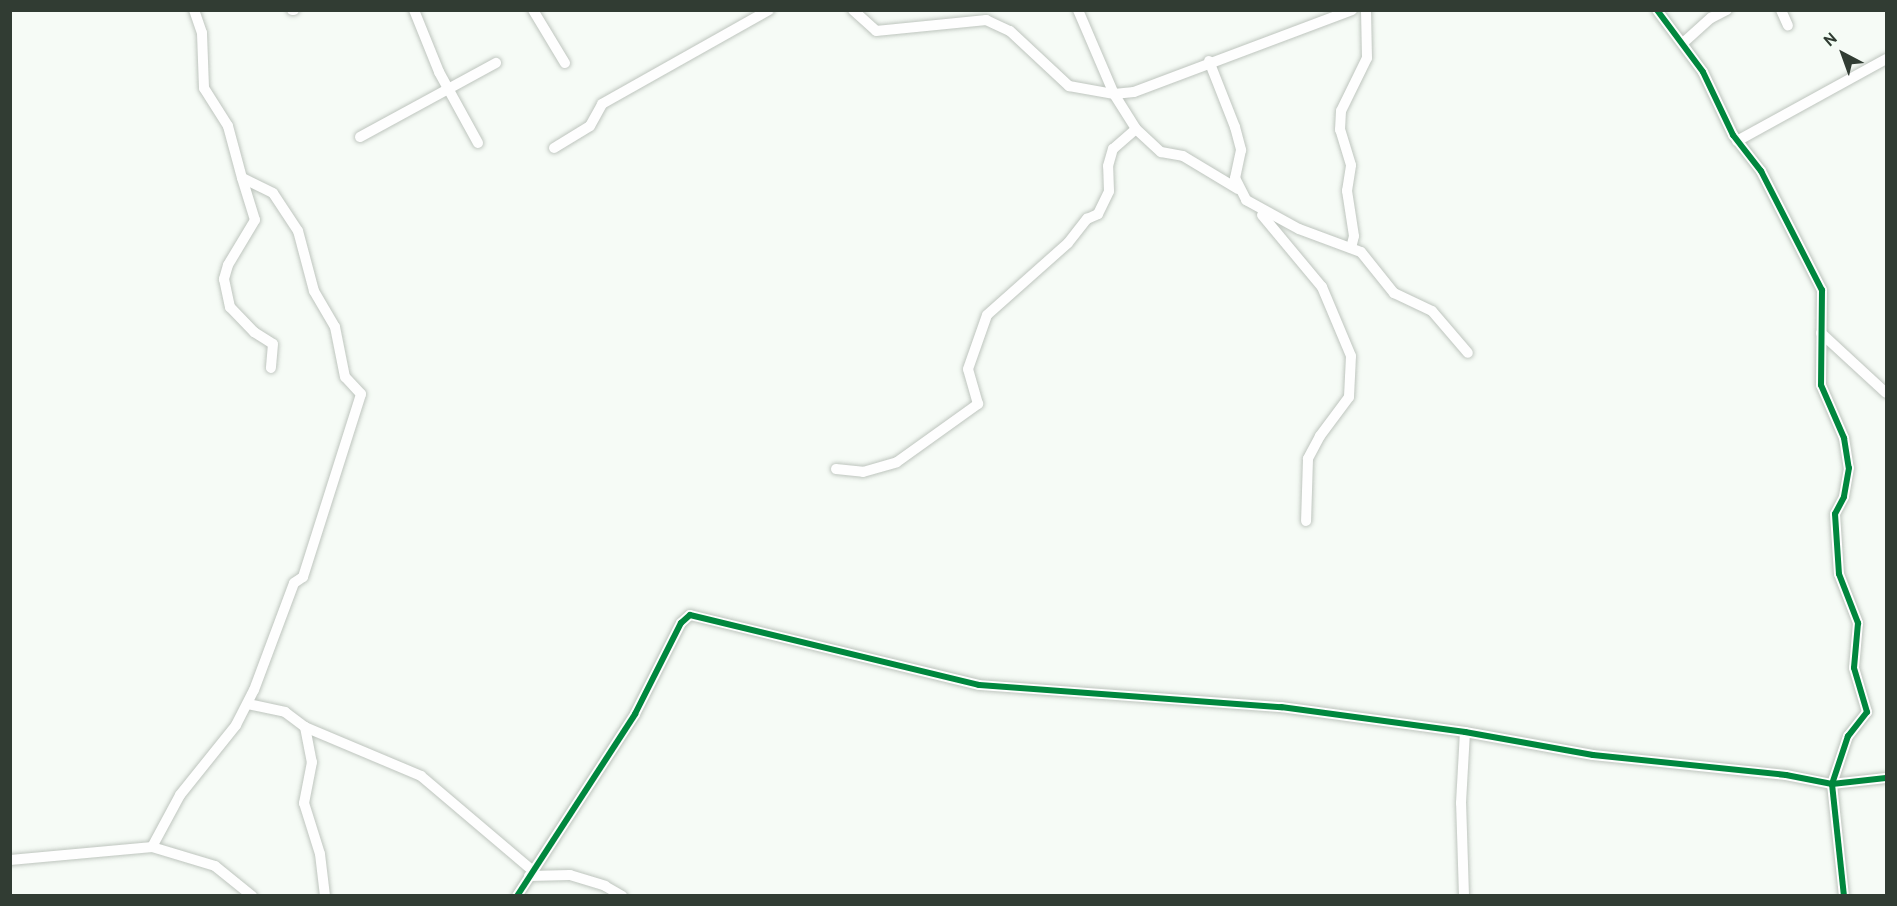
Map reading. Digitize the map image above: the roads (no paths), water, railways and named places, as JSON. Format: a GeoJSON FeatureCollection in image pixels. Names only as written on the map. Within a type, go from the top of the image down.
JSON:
{"type":"FeatureCollection","features":[{"type":"Feature","properties":{"kind":"street"},"geometry":{"type":"LineString","coordinates":[[194,10],[201,33],[204,88],[228,126],[255,220],[228,265],[224,279],[231,307],[254,332],[273,344],[271,368]]}},
{"type":"Feature","properties":{"kind":"street"},"geometry":{"type":"LineString","coordinates":[[414,10],[439,72],[451,89],[478,143]]}},
{"type":"Feature","properties":{"kind":"street"},"geometry":{"type":"LineString","coordinates":[[533,10],[565,63]]}},
{"type":"Feature","properties":{"kind":"street"},"geometry":{"type":"LineString","coordinates":[[554,148],[590,126],[602,104],[769,10]]}},
{"type":"Feature","properties":{"kind":"street"},"geometry":{"type":"LineString","coordinates":[[853,10],[876,31],[986,20],[1010,31],[1069,86],[1114,94],[1134,92],[1209,61],[1352,10]]}},
{"type":"Feature","properties":{"kind":"street"},"geometry":{"type":"LineString","coordinates":[[1078,10],[1114,94],[1136,129],[1161,152],[1183,156],[1238,189],[1322,287],[1351,356],[1350,397],[1320,436],[1308,459],[1306,521]]}},
{"type":"Feature","properties":{"kind":"street"},"geometry":{"type":"LineString","coordinates":[[1351,248],[1354,236],[1347,191],[1351,165],[1340,130],[1341,111],[1367,58],[1366,10]]}},
{"type":"Feature","properties":{"kind":"street"},"geometry":{"type":"LineString","coordinates":[[1657,10],[1703,72],[1737,141],[1761,171],[1820,285],[1821,385],[1847,452],[1849,471],[1844,497],[1835,514],[1839,574],[1858,622],[1854,668],[1868,712],[1848,736],[1832,784],[1844,896]]}},
{"type":"Feature","properties":{"kind":"street"},"geometry":{"type":"LineString","coordinates":[[1683,43],[1711,18],[1727,10]]}},
{"type":"Feature","properties":{"kind":"street"},"geometry":{"type":"LineString","coordinates":[[1781,10],[1788,26]]}},
{"type":"Feature","properties":{"kind":"street"},"geometry":{"type":"LineString","coordinates":[[1737,141],[1887,59]]}},
{"type":"Feature","properties":{"kind":"street"},"geometry":{"type":"LineString","coordinates":[[1209,61],[1225,95],[1241,150],[1235,178],[1238,189]]}},
{"type":"Feature","properties":{"kind":"street"},"geometry":{"type":"LineString","coordinates":[[360,137],[496,63]]}},
{"type":"Feature","properties":{"kind":"street"},"geometry":{"type":"LineString","coordinates":[[836,470],[863,472],[897,462],[978,404],[968,369],[987,315],[1068,243],[1087,219],[1098,214],[1109,191],[1108,166],[1113,149],[1136,129]]}},
{"type":"Feature","properties":{"kind":"street"},"geometry":{"type":"LineString","coordinates":[[152,847],[180,795],[236,725],[248,704],[294,583],[303,577],[361,394],[345,376],[335,327],[314,291],[298,231],[273,193],[242,178]]}},
{"type":"Feature","properties":{"kind":"street"},"geometry":{"type":"LineString","coordinates":[[1255,208],[1364,254],[1394,293],[1432,310],[1468,353]]}},
{"type":"Feature","properties":{"kind":"street"},"geometry":{"type":"LineString","coordinates":[[1821,333],[1887,393]]}},
{"type":"Feature","properties":{"kind":"street"},"geometry":{"type":"LineString","coordinates":[[517,896],[635,714],[681,623],[690,615],[979,685],[1281,708],[1465,732],[1593,755],[1786,775],[1832,784],[1887,778]]}},
{"type":"Feature","properties":{"kind":"street"},"geometry":{"type":"LineString","coordinates":[[248,704],[285,712],[305,727],[421,776],[530,873],[570,875],[605,886],[622,896]]}},
{"type":"Feature","properties":{"kind":"street"},"geometry":{"type":"LineString","coordinates":[[305,727],[312,762],[304,803],[320,854],[325,896]]}},
{"type":"Feature","properties":{"kind":"street"},"geometry":{"type":"LineString","coordinates":[[1464,896],[1461,803],[1465,732]]}},
{"type":"Feature","properties":{"kind":"street"},"geometry":{"type":"LineString","coordinates":[[10,860],[152,847],[215,866],[252,896]]}}]}
